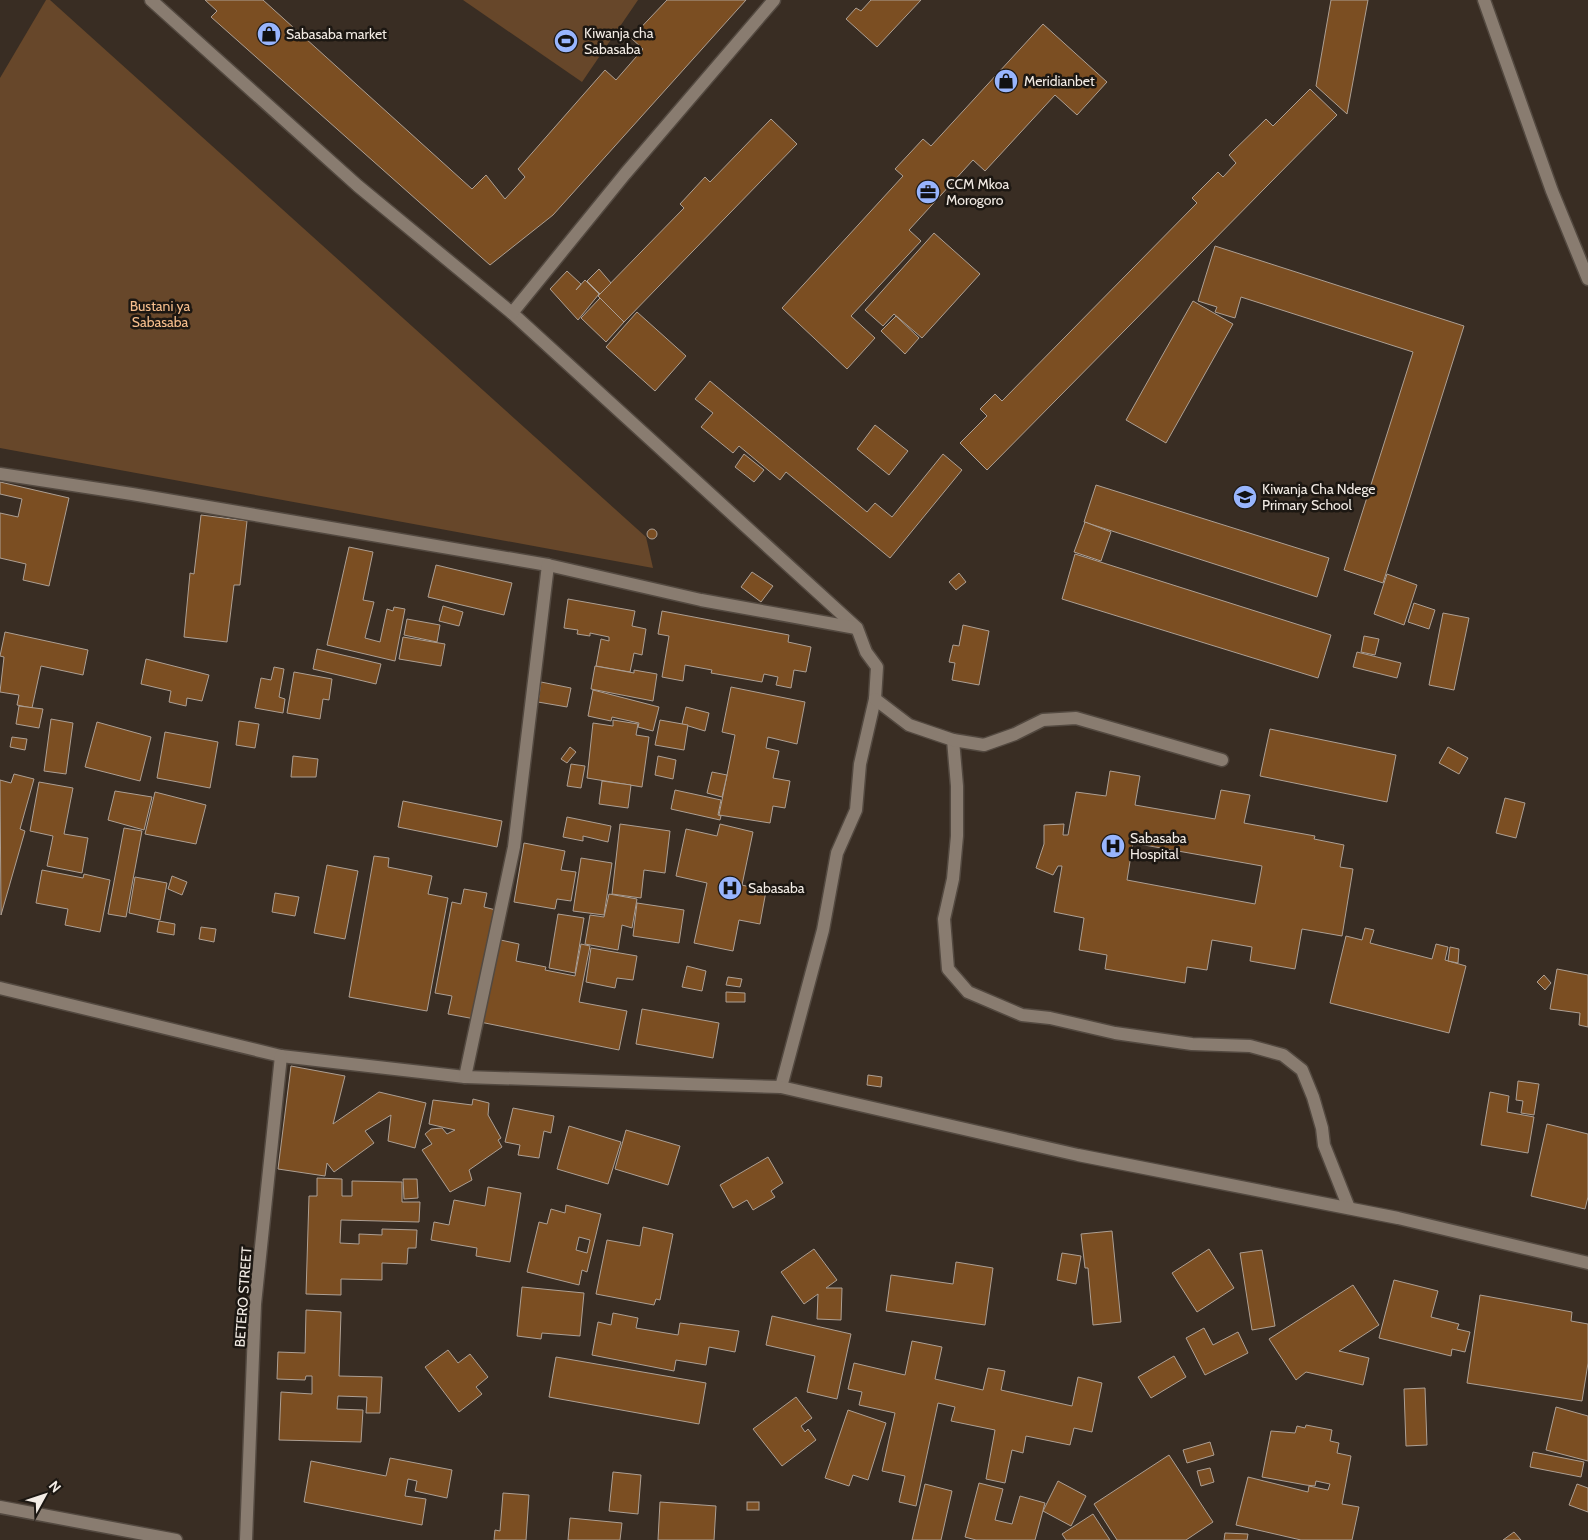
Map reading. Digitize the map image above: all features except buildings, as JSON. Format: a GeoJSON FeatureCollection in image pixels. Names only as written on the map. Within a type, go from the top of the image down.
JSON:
{"type":"FeatureCollection","features":[{"type":"Feature","properties":{"kind":"street"},"geometry":{"type":"LineString","coordinates":[[151,0],[358,186],[512,313],[857,628],[866,652],[877,667],[875,699],[860,764],[856,810],[837,854],[823,930],[781,1088]]}},
{"type":"Feature","properties":{"kind":"street"},"geometry":{"type":"LineString","coordinates":[[512,313],[625,174],[774,0]]}},
{"type":"Feature","properties":{"kind":"street"},"geometry":{"type":"LineString","coordinates":[[1484,0],[1552,191],[1588,279]]}},
{"type":"Feature","properties":{"kind":"street"},"geometry":{"type":"LineString","coordinates":[[0,474],[132,494],[548,565],[701,600],[857,628]]}},
{"type":"Feature","properties":{"kind":"street"},"geometry":{"type":"LineString","coordinates":[[465,1077],[514,847],[548,565]]}},
{"type":"Feature","properties":{"kind":"street"},"geometry":{"type":"LineString","coordinates":[[875,699],[909,726],[952,740],[984,745],[1015,734],[1043,720],[1076,718],[1222,760]]}},
{"type":"Feature","properties":{"kind":"street"},"geometry":{"type":"LineString","coordinates":[[952,740],[957,786],[957,836],[953,878],[944,919],[948,969],[961,985],[968,992],[1022,1015],[1050,1018],[1115,1033],[1192,1044],[1250,1046],[1283,1055],[1302,1070],[1313,1097],[1322,1128],[1324,1145],[1350,1208]]}},
{"type":"Feature","properties":{"kind":"street"},"geometry":{"type":"LineString","coordinates":[[0,988],[281,1056],[465,1077],[781,1088],[1078,1155],[1350,1208],[1588,1263]]}},
{"type":"Feature","properties":{"kind":"street","name":"BETERO STREET"},"geometry":{"type":"LineString","coordinates":[[246,1540],[256,1304],[281,1056]]}},
{"type":"Feature","properties":{"kind":"street"},"geometry":{"type":"LineString","coordinates":[[0,1507],[176,1540]]}},
{"type":"Feature","properties":{"kind":"green space","name":"Bustani ya Sabasaba"},"geometry":{"type":"Polygon","coordinates":[[[46,0],[50,0],[646,537],[653,568],[0,448],[0,78],[46,0]]]}},
{"type":"Feature","properties":{"kind":"green space","name":"Kiwanja cha Sabasaba"},"geometry":{"type":"Polygon","coordinates":[[[463,0],[638,0],[582,82],[463,0]]]}},
{"type":"Feature","properties":{"kind":"place","name":"Sabasaba market"},"geometry":{"type":"Point","coordinates":[269,34]}},
{"type":"Feature","properties":{"kind":"place","name":"Kiwanja cha Sabasaba"},"geometry":{"type":"Point","coordinates":[566,41]}},
{"type":"Feature","properties":{"kind":"place","name":"Meridianbet"},"geometry":{"type":"Point","coordinates":[1006,81]}},
{"type":"Feature","properties":{"kind":"place","name":"CCM Mkoa Morogoro"},"geometry":{"type":"Point","coordinates":[928,192]}},
{"type":"Feature","properties":{"kind":"place","name":"Kiwanja Cha Ndege Primary School"},"geometry":{"type":"Point","coordinates":[1245,497]}},
{"type":"Feature","properties":{"kind":"place","name":"Sabasaba Hospital"},"geometry":{"type":"Point","coordinates":[1113,846]}},
{"type":"Feature","properties":{"kind":"place","name":"Sabasaba"},"geometry":{"type":"Point","coordinates":[730,888]}}]}
